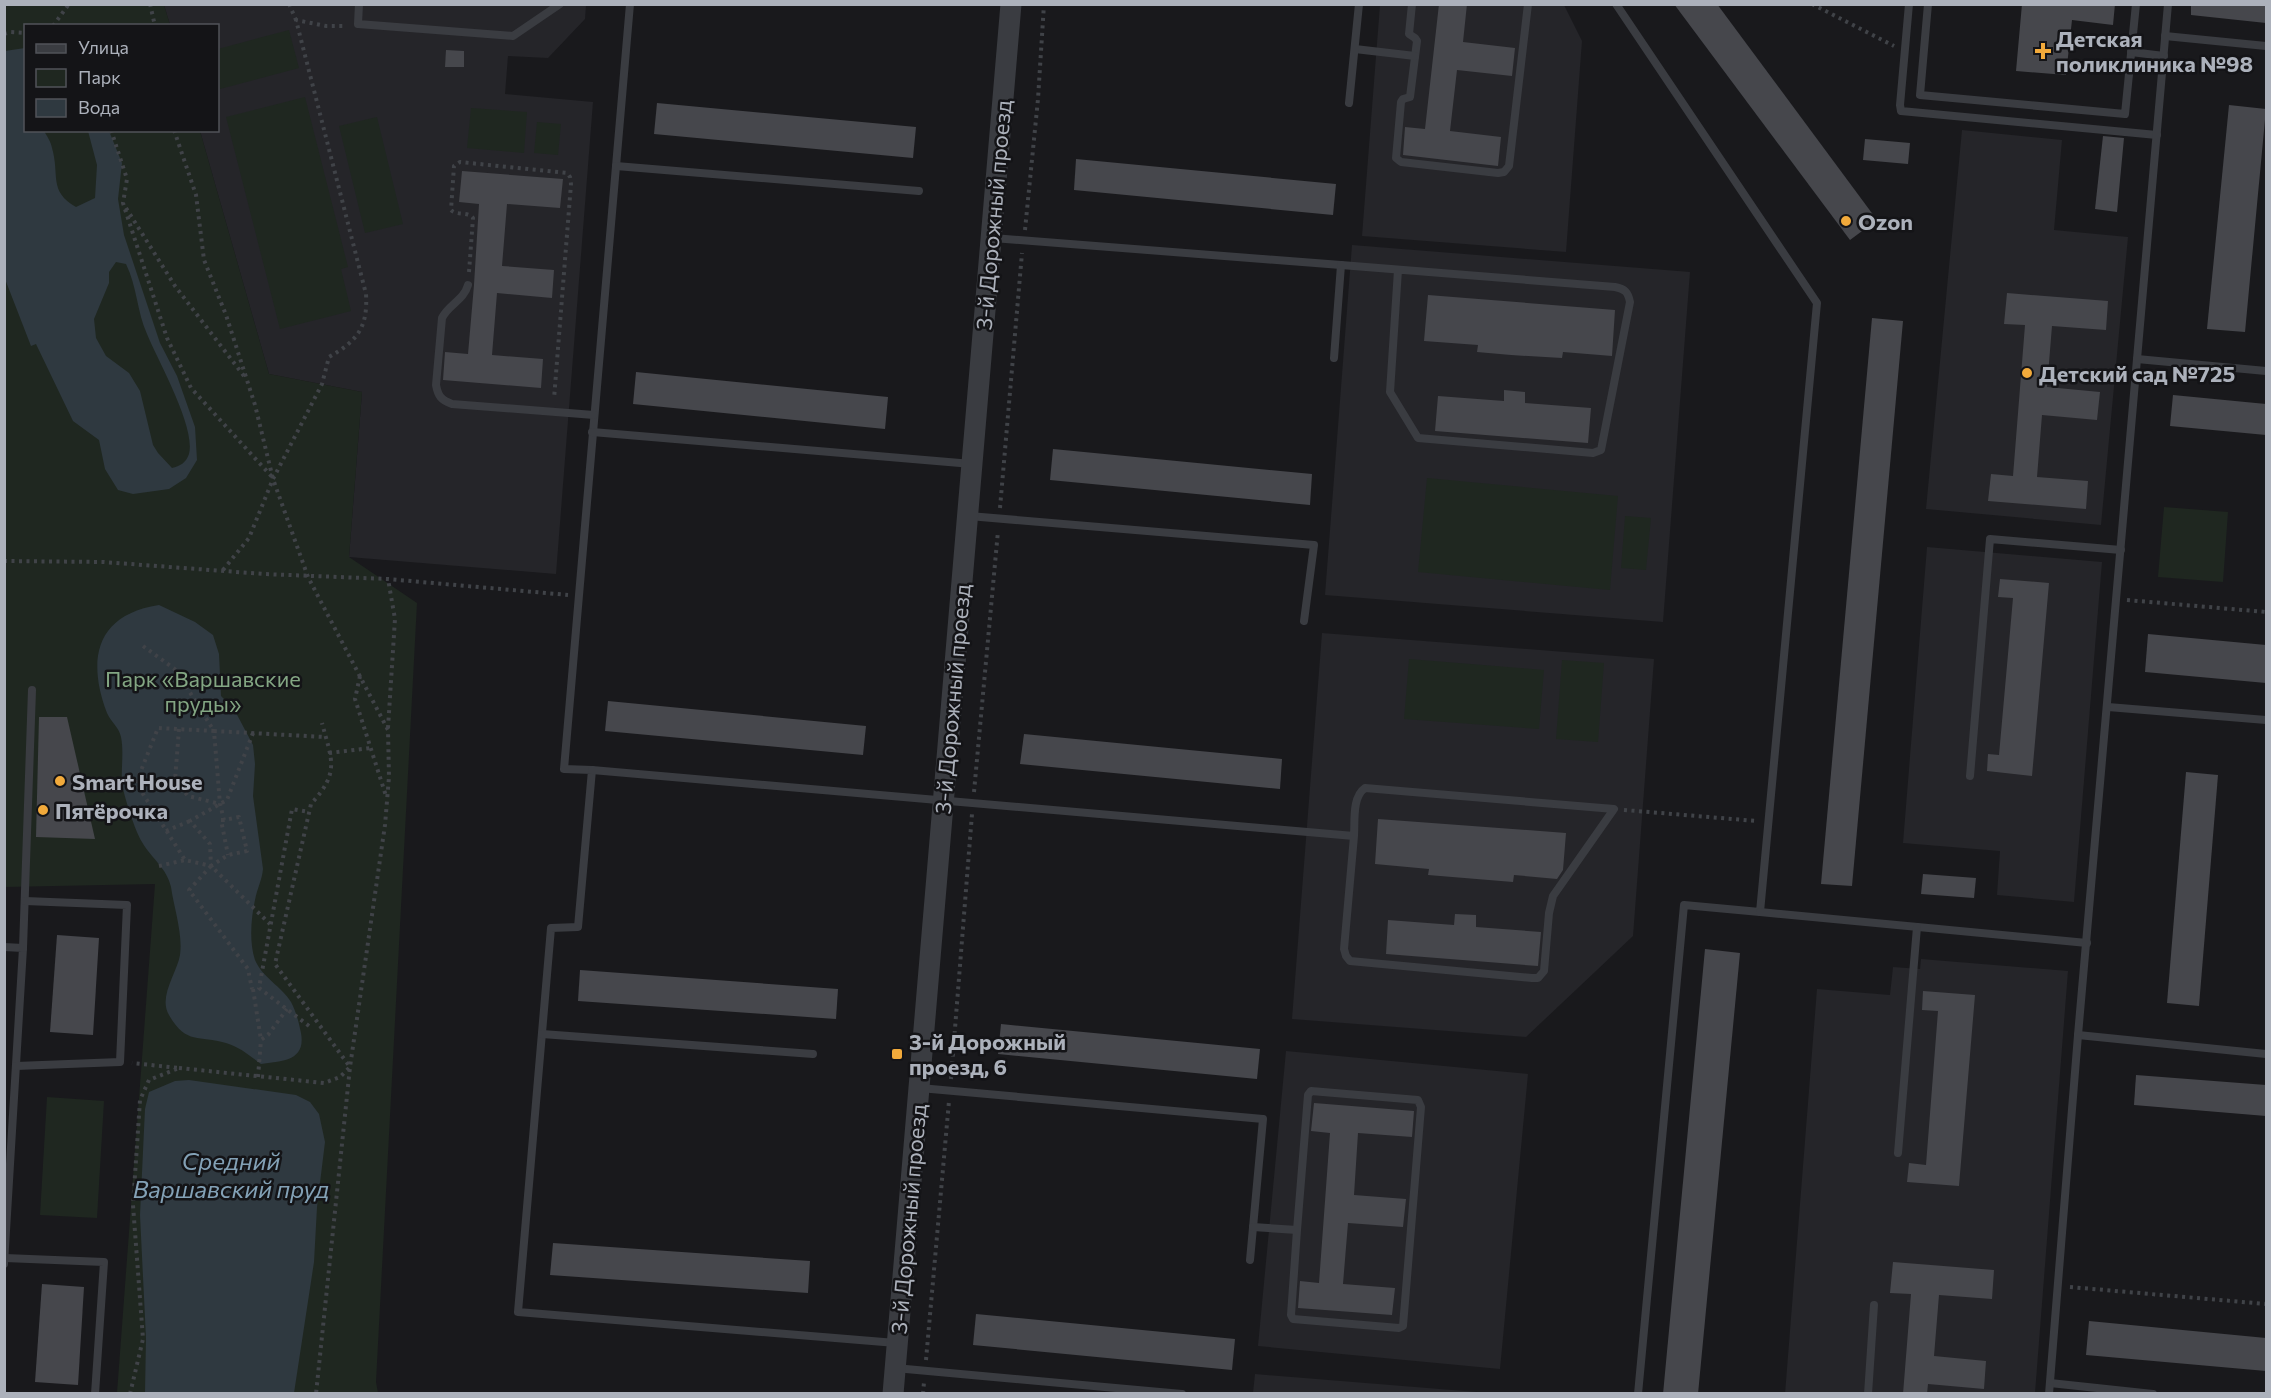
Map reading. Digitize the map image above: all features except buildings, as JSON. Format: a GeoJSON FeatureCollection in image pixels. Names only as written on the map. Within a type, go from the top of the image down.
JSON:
{"type":"FeatureCollection","features":[{"type":"Feature","properties":{"kind":"street","name":"3-й Дорожный проезд"},"geometry":{"type":"LineString","coordinates":[[893,1394],[1011,4]]}},
{"type":"Feature","properties":{"kind":"lane"},"geometry":{"type":"LineString","coordinates":[[359,4],[358,24],[513,36],[560,4]]}},
{"type":"Feature","properties":{"kind":"lane"},"geometry":{"type":"LineString","coordinates":[[630,4],[564,769],[1354,836]]}},
{"type":"Feature","properties":{"kind":"lane"},"geometry":{"type":"LineString","coordinates":[[1349,103],[1359,4]]}},
{"type":"Feature","properties":{"kind":"lane"},"geometry":{"type":"LineString","coordinates":[[1412,4],[1409,32],[1410,36],[1417,39],[1410,97],[1401,102],[1396,158],[1401,162],[1504,172],[1509,166],[1528,4]]}},
{"type":"Feature","properties":{"kind":"lane"},"geometry":{"type":"LineString","coordinates":[[1616,4],[1817,303],[1760,912]]}},
{"type":"Feature","properties":{"kind":"lane"},"geometry":{"type":"LineString","coordinates":[[1909,4],[1901,111],[2157,135]]}},
{"type":"Feature","properties":{"kind":"lane"},"geometry":{"type":"LineString","coordinates":[[1928,4],[1920,95],[2125,114],[2136,4]]}},
{"type":"Feature","properties":{"kind":"lane"},"geometry":{"type":"LineString","coordinates":[[2049,1394],[2168,4]]}},
{"type":"Feature","properties":{"kind":"lane"},"geometry":{"type":"LineString","coordinates":[[2165,36],[2266,46]]}},
{"type":"Feature","properties":{"kind":"lane"},"geometry":{"type":"LineString","coordinates":[[1355,50],[1415,56]]}},
{"type":"Feature","properties":{"kind":"lane"},"geometry":{"type":"LineString","coordinates":[[2131,52],[2164,56]]}},
{"type":"Feature","properties":{"kind":"lane"},"geometry":{"type":"LineString","coordinates":[[616,166],[919,191]]}},
{"type":"Feature","properties":{"kind":"lane"},"geometry":{"type":"LineString","coordinates":[[992,238],[1616,287],[1626,291],[1630,302],[1601,450],[1593,453],[1418,438],[1390,392],[1398,270]]}},
{"type":"Feature","properties":{"kind":"lane"},"geometry":{"type":"LineString","coordinates":[[1334,358],[1341,265]]}},
{"type":"Feature","properties":{"kind":"lane"},"geometry":{"type":"LineString","coordinates":[[468,285],[463,297],[446,311],[442,318],[436,385],[438,395],[444,401],[452,404],[594,415]]}},
{"type":"Feature","properties":{"kind":"lane"},"geometry":{"type":"LineString","coordinates":[[2138,359],[2266,371]]}},
{"type":"Feature","properties":{"kind":"lane"},"geometry":{"type":"LineString","coordinates":[[592,432],[973,464]]}},
{"type":"Feature","properties":{"kind":"lane"},"geometry":{"type":"LineString","coordinates":[[968,515],[1314,545],[1304,621]]}},
{"type":"Feature","properties":{"kind":"lane"},"geometry":{"type":"LineString","coordinates":[[1970,776],[1990,539],[2121,550]]}},
{"type":"Feature","properties":{"kind":"lane"},"geometry":{"type":"LineString","coordinates":[[4,1264],[23,948],[32,690]]}},
{"type":"Feature","properties":{"kind":"lane"},"geometry":{"type":"LineString","coordinates":[[2108,706],[2266,720]]}},
{"type":"Feature","properties":{"kind":"lane"},"geometry":{"type":"LineString","coordinates":[[592,770],[578,927],[551,928],[518,1312],[897,1343]]}},
{"type":"Feature","properties":{"kind":"lane"},"geometry":{"type":"LineString","coordinates":[[1365,788],[1614,809],[1553,896],[1549,912],[1544,971],[1538,978],[1350,961],[1346,956],[1344,949],[1357,798],[1360,791],[1365,788]]}},
{"type":"Feature","properties":{"kind":"lane"},"geometry":{"type":"LineString","coordinates":[[16,1066],[120,1062],[127,905],[25,901]]}},
{"type":"Feature","properties":{"kind":"lane"},"geometry":{"type":"LineString","coordinates":[[1638,1394],[1684,905],[2087,942]]}},
{"type":"Feature","properties":{"kind":"lane"},"geometry":{"type":"LineString","coordinates":[[1898,1153],[1917,927]]}},
{"type":"Feature","properties":{"kind":"lane"},"geometry":{"type":"LineString","coordinates":[[4,947],[23,948]]}},
{"type":"Feature","properties":{"kind":"lane"},"geometry":{"type":"LineString","coordinates":[[542,1034],[813,1054]]}},
{"type":"Feature","properties":{"kind":"lane"},"geometry":{"type":"LineString","coordinates":[[2078,1035],[2266,1054]]}},
{"type":"Feature","properties":{"kind":"lane"},"geometry":{"type":"LineString","coordinates":[[919,1088],[1263,1119],[1250,1260]]}},
{"type":"Feature","properties":{"kind":"lane"},"geometry":{"type":"LineString","coordinates":[[1314,1090],[1418,1100],[1421,1107],[1404,1326],[1399,1328],[1293,1319],[1291,1316],[1297,1230],[1309,1092],[1314,1090]]}},
{"type":"Feature","properties":{"kind":"lane"},"geometry":{"type":"LineString","coordinates":[[1253,1227],[1297,1230]]}},
{"type":"Feature","properties":{"kind":"lane"},"geometry":{"type":"LineString","coordinates":[[5,1258],[104,1262],[95,1394]]}},
{"type":"Feature","properties":{"kind":"lane"},"geometry":{"type":"LineString","coordinates":[[1868,1394],[1875,1305]]}},
{"type":"Feature","properties":{"kind":"lane"},"geometry":{"type":"LineString","coordinates":[[895,1368],[1182,1394]]}},
{"type":"Feature","properties":{"kind":"lane"},"geometry":{"type":"LineString","coordinates":[[2050,1383],[2153,1394]]}},
{"type":"Feature","properties":{"kind":"path"},"geometry":{"type":"LineString","coordinates":[[54,24],[69,4]]}},
{"type":"Feature","properties":{"kind":"path"},"geometry":{"type":"LineString","coordinates":[[150,4],[155,24]]}},
{"type":"Feature","properties":{"kind":"path"},"geometry":{"type":"LineString","coordinates":[[223,570],[249,538],[273,479],[322,384],[328,357],[348,346],[358,336],[367,308],[366,294],[296,20],[289,4]]}},
{"type":"Feature","properties":{"kind":"path"},"geometry":{"type":"LineString","coordinates":[[923,1394],[973,802],[1038,99],[1044,4]]}},
{"type":"Feature","properties":{"kind":"path"},"geometry":{"type":"LineString","coordinates":[[1812,4],[1905,52]]}},
{"type":"Feature","properties":{"kind":"path"},"geometry":{"type":"LineString","coordinates":[[296,20],[326,26],[358,24]]}},
{"type":"Feature","properties":{"kind":"path"},"geometry":{"type":"LineString","coordinates":[[4,34],[24,33]]}},
{"type":"Feature","properties":{"kind":"path"},"geometry":{"type":"LineString","coordinates":[[112,132],[127,179],[123,202],[167,338],[191,388],[273,479]]}},
{"type":"Feature","properties":{"kind":"path"},"geometry":{"type":"LineString","coordinates":[[175,132],[196,195],[204,260],[226,315],[247,379],[273,479],[308,576],[388,730]]}},
{"type":"Feature","properties":{"kind":"path"},"geometry":{"type":"LineString","coordinates":[[468,285],[473,219],[468,214],[451,210],[454,166],[460,162],[567,172],[571,183],[553,412]]}},
{"type":"Feature","properties":{"kind":"path"},"geometry":{"type":"LineString","coordinates":[[123,202],[175,286],[247,379]]}},
{"type":"Feature","properties":{"kind":"path"},"geometry":{"type":"LineString","coordinates":[[4,561],[103,562],[388,579],[578,596]]}},
{"type":"Feature","properties":{"kind":"path"},"geometry":{"type":"LineString","coordinates":[[316,1394],[350,1067],[389,777],[388,730],[395,619],[388,579]]}},
{"type":"Feature","properties":{"kind":"path"},"geometry":{"type":"LineString","coordinates":[[2117,599],[2266,612]]}},
{"type":"Feature","properties":{"kind":"path"},"geometry":{"type":"LineString","coordinates":[[143,646],[176,670],[214,731],[220,804],[224,820]]}},
{"type":"Feature","properties":{"kind":"path"},"geometry":{"type":"LineString","coordinates":[[360,676],[355,699],[387,799]]}},
{"type":"Feature","properties":{"kind":"path"},"geometry":{"type":"LineString","coordinates":[[322,723],[332,766],[324,789],[311,804],[275,964],[350,1067]]}},
{"type":"Feature","properties":{"kind":"path"},"geometry":{"type":"LineString","coordinates":[[185,860],[136,783],[158,728],[325,737]]}},
{"type":"Feature","properties":{"kind":"path"},"geometry":{"type":"LineString","coordinates":[[179,729],[175,780],[188,796],[220,804]]}},
{"type":"Feature","properties":{"kind":"path"},"geometry":{"type":"LineString","coordinates":[[166,831],[190,821],[227,800],[254,733]]}},
{"type":"Feature","properties":{"kind":"path"},"geometry":{"type":"LineString","coordinates":[[329,753],[371,748]]}},
{"type":"Feature","properties":{"kind":"path"},"geometry":{"type":"LineString","coordinates":[[259,987],[292,809],[309,812]]}},
{"type":"Feature","properties":{"kind":"path"},"geometry":{"type":"LineString","coordinates":[[1614,809],[1769,822]]}},
{"type":"Feature","properties":{"kind":"path"},"geometry":{"type":"LineString","coordinates":[[228,855],[221,820],[239,817],[247,851],[228,855],[211,866],[189,890],[248,969],[261,1040],[258,1077]]}},
{"type":"Feature","properties":{"kind":"path"},"geometry":{"type":"LineString","coordinates":[[190,821],[210,844],[211,866]]}},
{"type":"Feature","properties":{"kind":"path"},"geometry":{"type":"LineString","coordinates":[[159,866],[185,860],[211,866],[270,924]]}},
{"type":"Feature","properties":{"kind":"path"},"geometry":{"type":"LineString","coordinates":[[252,989],[259,987]]}},
{"type":"Feature","properties":{"kind":"path"},"geometry":{"type":"LineString","coordinates":[[259,987],[309,1026]]}},
{"type":"Feature","properties":{"kind":"path"},"geometry":{"type":"LineString","coordinates":[[261,1040],[268,1035],[287,1009]]}},
{"type":"Feature","properties":{"kind":"path"},"geometry":{"type":"LineString","coordinates":[[120,1062],[324,1083],[340,1077],[350,1067]]}},
{"type":"Feature","properties":{"kind":"path"},"geometry":{"type":"LineString","coordinates":[[130,1394],[143,1339],[133,1205],[140,1100],[149,1080],[179,1068]]}},
{"type":"Feature","properties":{"kind":"path"},"geometry":{"type":"LineString","coordinates":[[2058,1286],[2266,1304]]}},
{"type":"Feature","properties":{"kind":"shaded area"},"geometry":{"type":"Polygon","coordinates":[[[164,5],[586,5],[585,19],[548,58],[508,56],[505,94],[593,102],[556,574],[349,557],[362,392],[269,374],[200,132],[219,132],[219,24],[170,24],[164,5]]]}},
{"type":"Feature","properties":{"kind":"shaded area"},"geometry":{"type":"Polygon","coordinates":[[[1380,5],[1564,5],[1582,41],[1566,252],[1362,236],[1380,5]]]}},
{"type":"Feature","properties":{"kind":"shaded area","name":"Детский сад №725"},"geometry":{"type":"Polygon","coordinates":[[[1962,130],[2062,140],[2054,230],[2128,237],[2101,525],[1926,509],[1962,130]]]}},
{"type":"Feature","properties":{"kind":"shaded area"},"geometry":{"type":"Polygon","coordinates":[[[1352,245],[1690,272],[1663,622],[1325,595],[1352,245]]]}},
{"type":"Feature","properties":{"kind":"shaded area"},"geometry":{"type":"Polygon","coordinates":[[[1927,547],[2102,562],[2074,902],[1997,895],[2000,851],[1903,843],[1927,547]]]}},
{"type":"Feature","properties":{"kind":"shaded area"},"geometry":{"type":"Polygon","coordinates":[[[1322,633],[1654,659],[1633,936],[1526,1037],[1292,1019],[1322,633]]]}},
{"type":"Feature","properties":{"kind":"shaded area"},"geometry":{"type":"Polygon","coordinates":[[[1921,959],[2068,971],[2035,1393],[1785,1394],[1817,989],[1890,995],[1893,967],[1920,969],[1921,959]]]}},
{"type":"Feature","properties":{"kind":"shaded area"},"geometry":{"type":"Polygon","coordinates":[[[1286,1051],[1528,1074],[1500,1369],[1258,1346],[1286,1051]]]}},
{"type":"Feature","properties":{"kind":"shaded area"},"geometry":{"type":"Polygon","coordinates":[[[1255,1374],[1489,1393],[1253,1393],[1255,1374]]]}},
{"type":"Feature","properties":{"kind":"green space","name":"Парк «Варшавские пруды»"},"geometry":{"type":"Polygon","coordinates":[[[4,5],[164,5],[170,24],[24,24],[24,132],[200,132],[269,374],[362,392],[349,557],[417,603],[376,1382],[378,1393],[117,1393],[155,884],[5,887],[4,5]]]}},
{"type":"Feature","properties":{"kind":"green space"},"geometry":{"type":"Polygon","coordinates":[[[289,30],[299,68],[220,89],[219,49],[289,30]]]}},
{"type":"Feature","properties":{"kind":"green space"},"geometry":{"type":"Polygon","coordinates":[[[305,97],[348,267],[341,269],[351,311],[280,329],[226,117],[305,97]]]}},
{"type":"Feature","properties":{"kind":"green space"},"geometry":{"type":"Polygon","coordinates":[[[471,108],[527,112],[524,153],[467,148],[471,108]]]}},
{"type":"Feature","properties":{"kind":"green space"},"geometry":{"type":"Polygon","coordinates":[[[377,117],[403,224],[365,233],[339,126],[377,117]]]}},
{"type":"Feature","properties":{"kind":"green space"},"geometry":{"type":"Polygon","coordinates":[[[537,122],[561,124],[558,155],[534,153],[537,122]]]}},
{"type":"Feature","properties":{"kind":"green space"},"geometry":{"type":"Polygon","coordinates":[[[1427,478],[1618,496],[1610,590],[1418,572],[1427,478]]]}},
{"type":"Feature","properties":{"kind":"green space"},"geometry":{"type":"Polygon","coordinates":[[[2164,507],[2228,512],[2223,582],[2158,577],[2164,507]]]}},
{"type":"Feature","properties":{"kind":"green space"},"geometry":{"type":"Polygon","coordinates":[[[1625,516],[1651,518],[1646,570],[1621,568],[1625,516]]]}},
{"type":"Feature","properties":{"kind":"green space"},"geometry":{"type":"Polygon","coordinates":[[[1409,659],[1544,670],[1539,729],[1404,719],[1409,659]]]}},
{"type":"Feature","properties":{"kind":"green space"},"geometry":{"type":"Polygon","coordinates":[[[1562,660],[1604,663],[1598,742],[1556,739],[1562,660]]]}},
{"type":"Feature","properties":{"kind":"green space"},"geometry":{"type":"Polygon","coordinates":[[[47,1097],[104,1101],[97,1218],[40,1215],[47,1097]]]}},
{"type":"Feature","properties":{"kind":"water"},"geometry":{"type":"Polygon","coordinates":[[[24,48],[24,132],[45,132],[48,137],[54,158],[56,182],[67,201],[76,207],[95,198],[97,165],[88,132],[109,132],[122,163],[118,199],[124,235],[160,343],[177,376],[195,427],[197,460],[186,478],[169,489],[133,494],[118,490],[105,469],[99,440],[73,421],[36,344],[31,346],[5,279],[5,51],[24,48]],[[116,262],[109,272],[109,283],[94,319],[96,338],[106,356],[129,373],[140,391],[153,445],[172,468],[186,460],[190,442],[182,411],[144,326],[133,281],[126,264],[116,262]]]}},
{"type":"Feature","properties":{"kind":"water"},"geometry":{"type":"Polygon","coordinates":[[[159,605],[195,622],[213,635],[219,654],[221,696],[234,709],[253,745],[255,764],[253,796],[263,869],[252,914],[252,946],[258,966],[287,997],[298,1021],[302,1042],[300,1049],[291,1058],[284,1060],[261,1064],[231,1045],[187,1035],[175,1024],[166,1008],[167,993],[181,947],[171,887],[166,874],[146,848],[136,830],[122,782],[121,737],[107,713],[98,675],[101,643],[109,630],[121,619],[138,610],[159,605]]]}},
{"type":"Feature","properties":{"kind":"water","name":"Средний Варшавский пруд"},"geometry":{"type":"Polygon","coordinates":[[[189,1080],[296,1095],[310,1102],[319,1114],[325,1142],[317,1207],[314,1262],[294,1393],[145,1393],[146,1338],[140,1215],[145,1109],[149,1092],[175,1081],[189,1080]]]}},
{"type":"Feature","properties":{"kind":"place","name":"Детская поликлиника №98"},"geometry":{"type":"Point","coordinates":[2043,51]}},
{"type":"Feature","properties":{"kind":"place","name":"Ozon"},"geometry":{"type":"Point","coordinates":[1846,221]}},
{"type":"Feature","properties":{"kind":"place","name":"Детский сад №725"},"geometry":{"type":"Point","coordinates":[2027,373]}},
{"type":"Feature","properties":{"kind":"place","name":"Smart House"},"geometry":{"type":"Point","coordinates":[60,781]}},
{"type":"Feature","properties":{"kind":"place","name":"Пятёрочка"},"geometry":{"type":"Point","coordinates":[43,810]}},
{"type":"Feature","properties":{"kind":"place","name":"3-й Дорожный проезд, 6"},"geometry":{"type":"Point","coordinates":[897,1054]}}]}
